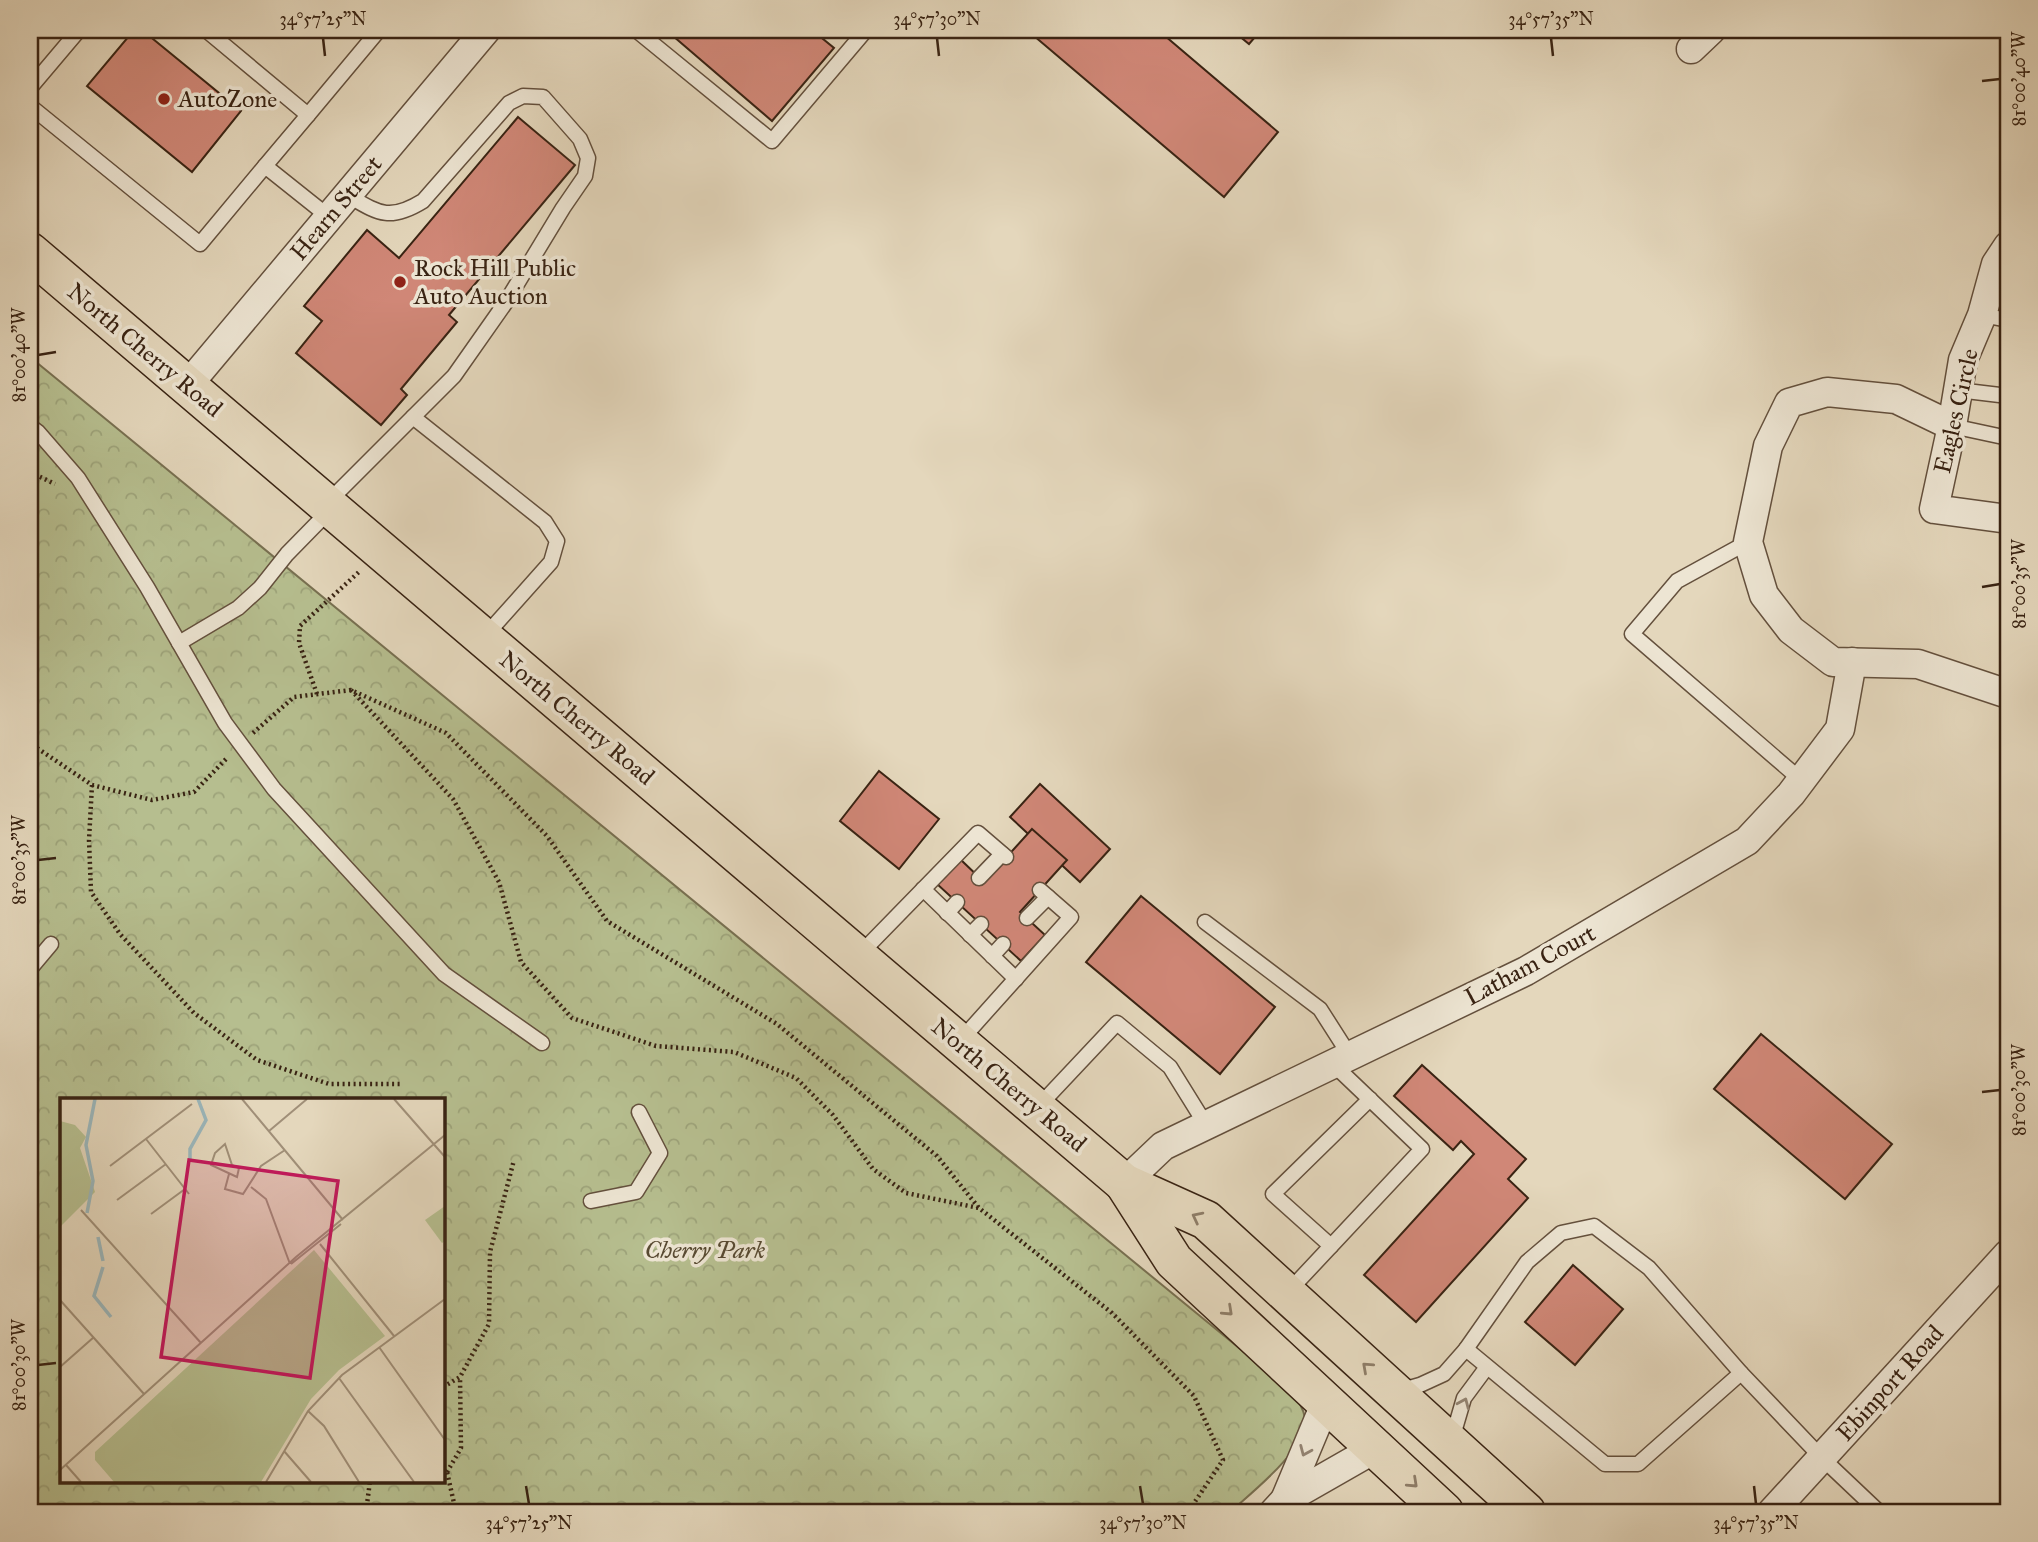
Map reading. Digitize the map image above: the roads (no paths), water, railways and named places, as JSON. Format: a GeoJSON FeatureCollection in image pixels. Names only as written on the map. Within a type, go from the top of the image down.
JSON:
{"type":"FeatureCollection","features":[{"type":"Feature","properties":{"kind":"main road","name":"North Cherry Road"},"geometry":{"type":"LineString","coordinates":[[30,252],[1124,1183],[1206,1220],[1526,1512]]}},
{"type":"Feature","properties":{"kind":"main road","name":"North Cherry Road"},"geometry":{"type":"LineString","coordinates":[[1124,1183],[1174,1261],[1444,1512]]}},
{"type":"Feature","properties":{"kind":"street","name":"Hearn Street"},"geometry":{"type":"LineString","coordinates":[[187,386],[485,30]]}},
{"type":"Feature","properties":{"kind":"street"},"geometry":{"type":"LineString","coordinates":[[1691,49],[1711,30]]}},
{"type":"Feature","properties":{"kind":"street","name":"Eagles Circle"},"geometry":{"type":"LineString","coordinates":[[2008,246],[1996,264],[1995,318],[1963,360],[1934,509],[2008,519]]}},
{"type":"Feature","properties":{"kind":"street"},"geometry":{"type":"LineString","coordinates":[[1952,426],[1896,399],[1827,392],[1789,403],[1768,446],[1748,542],[1765,595],[1791,630],[1833,662],[1918,664],[2008,694]]}},
{"type":"Feature","properties":{"kind":"street","name":"Latham Court"},"geometry":{"type":"LineString","coordinates":[[1124,1183],[1163,1146],[1525,971],[1747,841],[1801,780],[1840,729],[1852,662]]}},
{"type":"Feature","properties":{"kind":"street","name":"Ebinport Road"},"geometry":{"type":"LineString","coordinates":[[1772,1512],[2008,1254]]}},
{"type":"Feature","properties":{"kind":"street"},"geometry":{"type":"LineString","coordinates":[[1279,1506],[1326,1402]]}},
{"type":"Feature","properties":{"kind":"street"},"geometry":{"type":"LineString","coordinates":[[1279,1506],[1376,1448]]}},
{"type":"Feature","properties":{"kind":"lane"},"geometry":{"type":"LineString","coordinates":[[30,89],[79,30]]}},
{"type":"Feature","properties":{"kind":"lane"},"geometry":{"type":"LineString","coordinates":[[206,30],[308,115]]}},
{"type":"Feature","properties":{"kind":"lane"},"geometry":{"type":"LineString","coordinates":[[30,106],[200,244],[379,30]]}},
{"type":"Feature","properties":{"kind":"lane"},"geometry":{"type":"LineString","coordinates":[[636,30],[772,141],[866,30]]}},
{"type":"Feature","properties":{"kind":"lane"},"geometry":{"type":"LineString","coordinates":[[179,643],[238,608],[260,588],[328,506],[454,376],[494,320],[562,208],[585,176],[588,158],[580,139],[543,97],[523,96],[509,103],[423,201],[406,212],[379,214],[347,195]]}},
{"type":"Feature","properties":{"kind":"lane"},"geometry":{"type":"LineString","coordinates":[[265,166],[329,217]]}},
{"type":"Feature","properties":{"kind":"lane"},"geometry":{"type":"LineString","coordinates":[[1958,390],[2008,396]]}},
{"type":"Feature","properties":{"kind":"lane"},"geometry":{"type":"LineString","coordinates":[[413,417],[545,522],[557,541],[551,562],[483,638]]}},
{"type":"Feature","properties":{"kind":"lane"},"geometry":{"type":"LineString","coordinates":[[30,426],[78,478],[225,723],[274,789],[444,974],[542,1043]]}},
{"type":"Feature","properties":{"kind":"lane"},"geometry":{"type":"LineString","coordinates":[[1952,426],[2008,438]]}},
{"type":"Feature","properties":{"kind":"lane"},"geometry":{"type":"LineString","coordinates":[[1748,542],[1677,581],[1632,634],[1801,780]]}},
{"type":"Feature","properties":{"kind":"lane"},"geometry":{"type":"LineString","coordinates":[[858,956],[978,833],[1004,856],[979,878]]}},
{"type":"Feature","properties":{"kind":"lane"},"geometry":{"type":"LineString","coordinates":[[923,889],[952,907],[970,935],[1016,979]]}},
{"type":"Feature","properties":{"kind":"lane"},"geometry":{"type":"LineString","coordinates":[[959,1042],[1072,917],[1044,894],[1027,918]]}},
{"type":"Feature","properties":{"kind":"lane"},"geometry":{"type":"LineString","coordinates":[[1205,922],[1320,1009],[1342,1060],[1370,1099],[1422,1149],[1286,1294]]}},
{"type":"Feature","properties":{"kind":"lane"},"geometry":{"type":"LineString","coordinates":[[970,935],[981,924]]}},
{"type":"Feature","properties":{"kind":"lane"},"geometry":{"type":"LineString","coordinates":[[30,969],[51,944]]}},
{"type":"Feature","properties":{"kind":"lane"},"geometry":{"type":"LineString","coordinates":[[992,956],[1003,944]]}},
{"type":"Feature","properties":{"kind":"lane"},"geometry":{"type":"LineString","coordinates":[[1037,1108],[1117,1023],[1170,1067],[1206,1125]]}},
{"type":"Feature","properties":{"kind":"lane"},"geometry":{"type":"LineString","coordinates":[[1331,1246],[1273,1194],[1370,1099]]}},
{"type":"Feature","properties":{"kind":"lane"},"geometry":{"type":"LineString","coordinates":[[591,1200],[636,1192],[660,1153],[639,1112]]}},
{"type":"Feature","properties":{"kind":"lane"},"geometry":{"type":"LineString","coordinates":[[1395,1393],[1444,1374],[1466,1349],[1527,1262],[1561,1233],[1594,1226],[1649,1268],[1741,1373],[1822,1458],[1879,1512]]}},
{"type":"Feature","properties":{"kind":"lane"},"geometry":{"type":"LineString","coordinates":[[1466,1349],[1605,1464],[1638,1464],[1741,1373]]}},
{"type":"Feature","properties":{"kind":"lane"},"geometry":{"type":"LineString","coordinates":[[1451,1444],[1464,1398],[1487,1367]]}},
{"type":"Feature","properties":{"kind":"place","name":"AutoZone"},"geometry":{"type":"Point","coordinates":[164,99]}},
{"type":"Feature","properties":{"kind":"place","name":"Rock Hill Public Auto Auction"},"geometry":{"type":"Point","coordinates":[400,282]}},
{"type":"Feature","properties":{"kind":"park label","name":"Cherry Park"},"geometry":{"type":"Point","coordinates":[705,1250]}}]}
